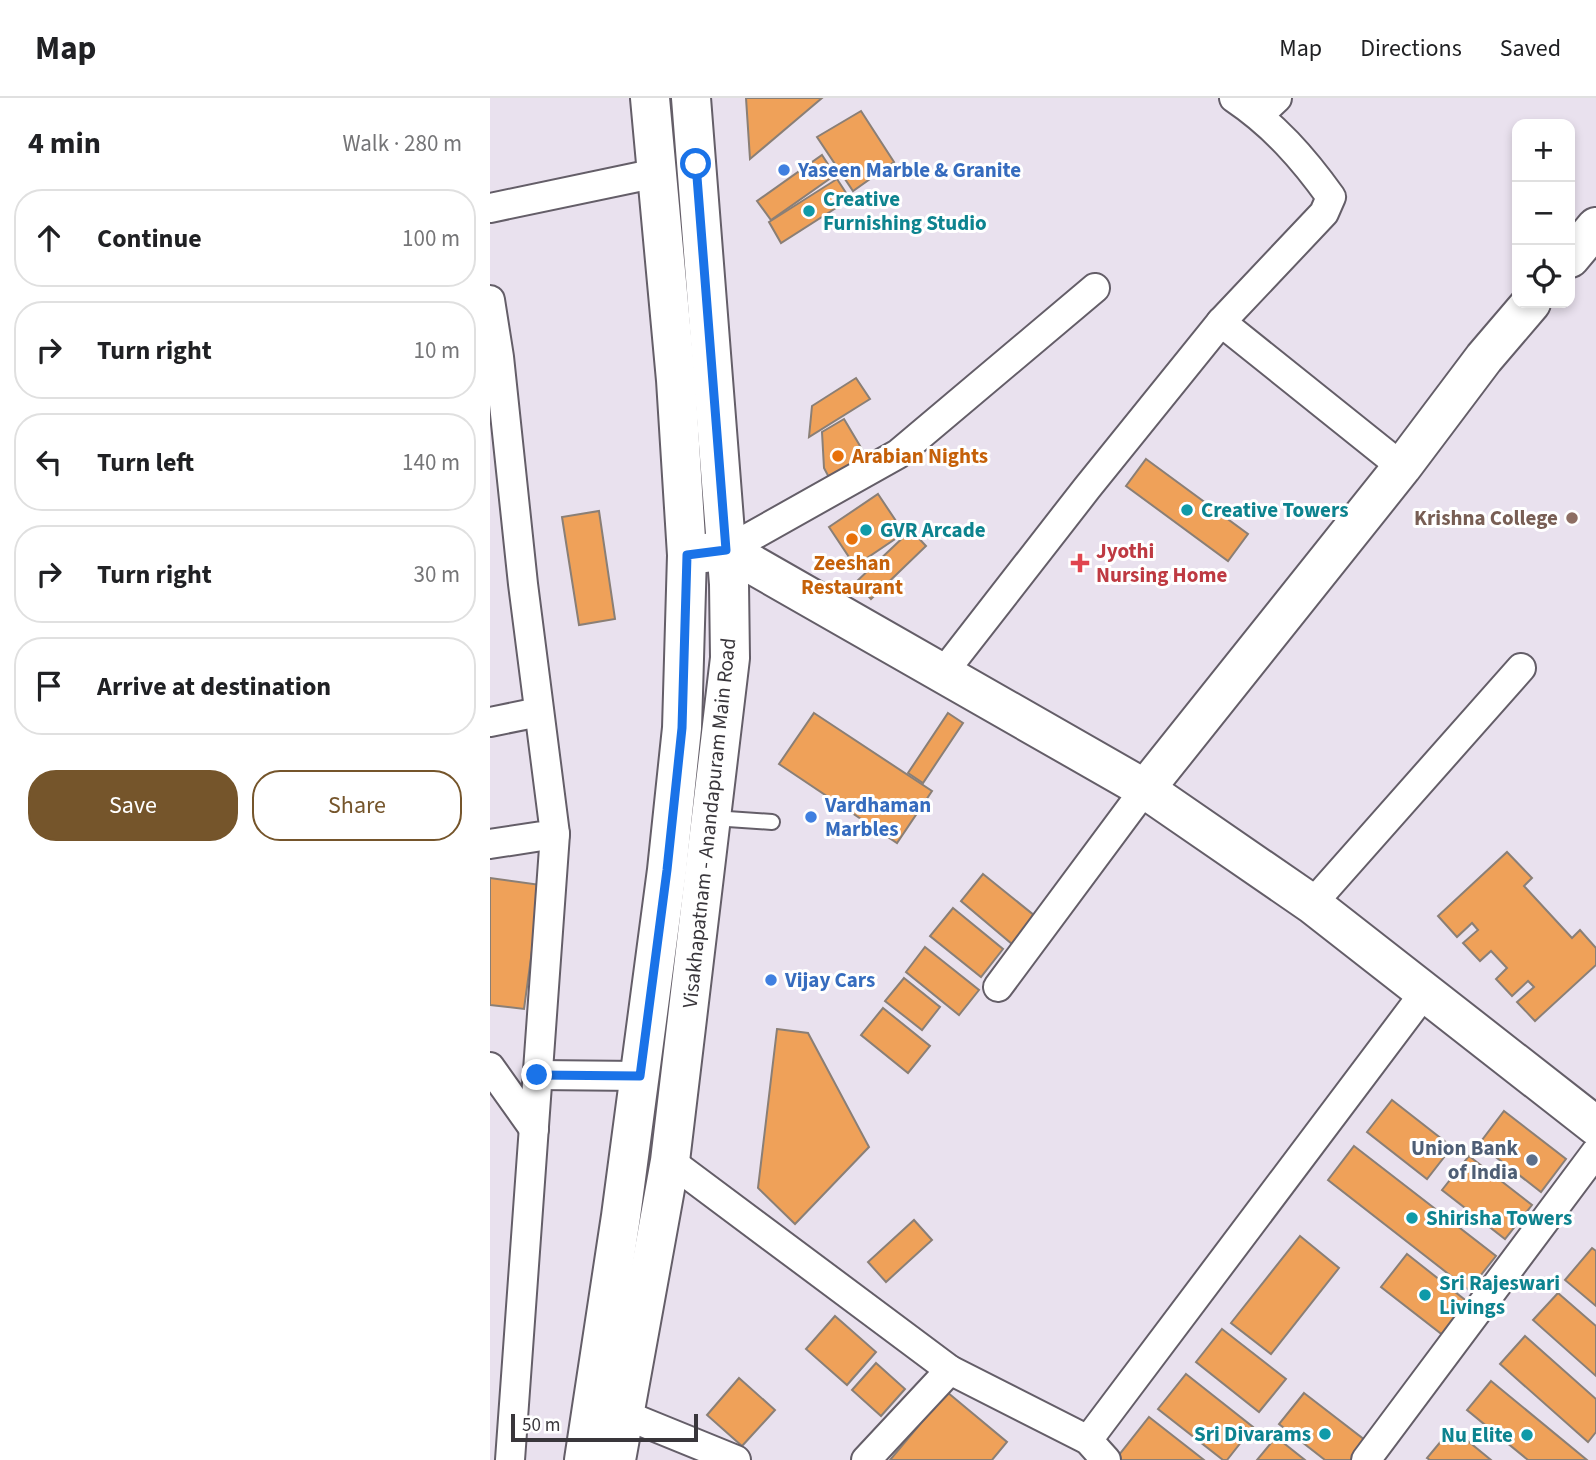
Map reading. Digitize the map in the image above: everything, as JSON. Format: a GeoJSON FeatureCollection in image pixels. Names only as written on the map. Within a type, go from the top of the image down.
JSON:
{"type":"FeatureCollection","features":[{"type":"Feature","properties":{"kind":"main road","name":"Visakhapatnam - Anandapuram Main Road"},"geometry":{"type":"LineString","coordinates":[[584,1460],[640,1076],[667,870],[682,728],[687,555],[676,380],[650,98]]}},
{"type":"Feature","properties":{"kind":"main road","name":"Visakhapatnam - Anandapuram Main Road"},"geometry":{"type":"LineString","coordinates":[[615,1460],[670,1161],[730,658],[726,550],[691,98]]}},
{"type":"Feature","properties":{"kind":"main road"},"geometry":{"type":"LineString","coordinates":[[1575,252],[1596,228]]}},
{"type":"Feature","properties":{"kind":"main road"},"geometry":{"type":"LineString","coordinates":[[1145,789],[1402,467],[1484,358],[1527,308]]}},
{"type":"Feature","properties":{"kind":"main road"},"geometry":{"type":"LineString","coordinates":[[687,555],[726,550],[1145,789],[1312,904],[1596,1126]]}},
{"type":"Feature","properties":{"kind":"street"},"geometry":{"type":"LineString","coordinates":[[943,673],[1221,322],[1324,214],[1331,197],[1293,148],[1268,107],[1234,98]]}},
{"type":"Feature","properties":{"kind":"street"},"geometry":{"type":"LineString","coordinates":[[490,208],[657,173]]}},
{"type":"Feature","properties":{"kind":"street"},"geometry":{"type":"LineString","coordinates":[[726,550],[898,454],[1095,288]]}},
{"type":"Feature","properties":{"kind":"street"},"geometry":{"type":"LineString","coordinates":[[490,300],[555,834],[510,1460]]}},
{"type":"Feature","properties":{"kind":"street"},"geometry":{"type":"LineString","coordinates":[[1221,322],[1402,467]]}},
{"type":"Feature","properties":{"kind":"street"},"geometry":{"type":"LineString","coordinates":[[1312,904],[1521,668]]}},
{"type":"Feature","properties":{"kind":"street"},"geometry":{"type":"LineString","coordinates":[[490,722],[539,712]]}},
{"type":"Feature","properties":{"kind":"street"},"geometry":{"type":"LineString","coordinates":[[998,988],[1145,789]]}},
{"type":"Feature","properties":{"kind":"street"},"geometry":{"type":"LineString","coordinates":[[490,844],[555,834]]}},
{"type":"Feature","properties":{"kind":"street"},"geometry":{"type":"LineString","coordinates":[[670,1161],[950,1370],[1096,1450],[1426,992]]}},
{"type":"Feature","properties":{"kind":"street"},"geometry":{"type":"LineString","coordinates":[[490,1068],[534,1129]]}},
{"type":"Feature","properties":{"kind":"street"},"geometry":{"type":"LineString","coordinates":[[537,1075],[640,1076]]}},
{"type":"Feature","properties":{"kind":"street"},"geometry":{"type":"LineString","coordinates":[[1366,1460],[1596,1152]]}},
{"type":"Feature","properties":{"kind":"street"},"geometry":{"type":"LineString","coordinates":[[866,1460],[950,1370]]}},
{"type":"Feature","properties":{"kind":"street"},"geometry":{"type":"LineString","coordinates":[[623,1414],[736,1460]]}},
{"type":"Feature","properties":{"kind":"lane"},"geometry":{"type":"LineString","coordinates":[[711,818],[772,822]]}},
{"type":"Feature","properties":{"kind":"building"},"geometry":{"type":"Polygon","coordinates":[[[746,98],[822,98],[750,159],[746,98]]]}},
{"type":"Feature","properties":{"kind":"building"},"geometry":{"type":"Polygon","coordinates":[[[861,111],[894,162],[853,191],[817,137],[861,111]]]}},
{"type":"Feature","properties":{"kind":"building"},"geometry":{"type":"Polygon","coordinates":[[[822,155],[835,175],[771,220],[757,201],[822,155]]]}},
{"type":"Feature","properties":{"kind":"building","name":"Creative Furnishing Studio"},"geometry":{"type":"Polygon","coordinates":[[[837,179],[850,199],[781,243],[769,222],[837,179]]]}},
{"type":"Feature","properties":{"kind":"building"},"geometry":{"type":"Polygon","coordinates":[[[856,378],[870,399],[809,437],[812,406],[856,378]]]}},
{"type":"Feature","properties":{"kind":"building"},"geometry":{"type":"Polygon","coordinates":[[[844,419],[869,461],[832,483],[824,468],[822,432],[844,419]]]}},
{"type":"Feature","properties":{"kind":"building","name":"Creative Towers"},"geometry":{"type":"Polygon","coordinates":[[[1146,459],[1248,534],[1228,561],[1126,486],[1146,459]]]}},
{"type":"Feature","properties":{"kind":"building","name":"GVR Arcade"},"geometry":{"type":"Polygon","coordinates":[[[878,494],[904,533],[855,566],[829,527],[878,494]]]}},
{"type":"Feature","properties":{"kind":"building"},"geometry":{"type":"Polygon","coordinates":[[[599,511],[615,619],[579,625],[562,517],[599,511]]]}},
{"type":"Feature","properties":{"kind":"building"},"geometry":{"type":"Polygon","coordinates":[[[911,530],[926,546],[871,599],[856,582],[911,530]]]}},
{"type":"Feature","properties":{"kind":"building"},"geometry":{"type":"Polygon","coordinates":[[[814,713],[932,791],[897,843],[779,764],[814,713]]]}},
{"type":"Feature","properties":{"kind":"building"},"geometry":{"type":"Polygon","coordinates":[[[948,713],[963,723],[923,783],[908,773],[948,713]]]}},
{"type":"Feature","properties":{"kind":"building"},"geometry":{"type":"Polygon","coordinates":[[[1507,852],[1532,878],[1524,886],[1572,938],[1580,930],[1596,948],[1596,965],[1535,1021],[1517,1002],[1534,987],[1528,981],[1512,996],[1496,979],[1507,968],[1491,951],[1480,961],[1463,943],[1478,930],[1472,923],[1457,937],[1438,916],[1507,852]]]}},
{"type":"Feature","properties":{"kind":"building"},"geometry":{"type":"Polygon","coordinates":[[[983,874],[1035,916],[1012,944],[961,901],[983,874]]]}},
{"type":"Feature","properties":{"kind":"building"},"geometry":{"type":"Polygon","coordinates":[[[490,878],[541,885],[524,1009],[490,1005],[490,878]]]}},
{"type":"Feature","properties":{"kind":"building"},"geometry":{"type":"Polygon","coordinates":[[[953,908],[1003,949],[981,977],[930,936],[953,908]]]}},
{"type":"Feature","properties":{"kind":"building"},"geometry":{"type":"Polygon","coordinates":[[[925,947],[979,990],[959,1015],[906,972],[925,947]]]}},
{"type":"Feature","properties":{"kind":"building"},"geometry":{"type":"Polygon","coordinates":[[[904,978],[940,1007],[922,1030],[885,1001],[904,978]]]}},
{"type":"Feature","properties":{"kind":"building"},"geometry":{"type":"Polygon","coordinates":[[[883,1008],[930,1046],[908,1073],[861,1035],[883,1008]]]}},
{"type":"Feature","properties":{"kind":"building"},"geometry":{"type":"Polygon","coordinates":[[[777,1029],[808,1033],[869,1147],[795,1224],[758,1188],[777,1029]]]}},
{"type":"Feature","properties":{"kind":"building"},"geometry":{"type":"Polygon","coordinates":[[[1392,1100],[1452,1147],[1427,1179],[1367,1132],[1392,1100]]]}},
{"type":"Feature","properties":{"kind":"building"},"geometry":{"type":"Polygon","coordinates":[[[1504,1111],[1566,1159],[1541,1192],[1479,1144],[1504,1111]]]}},
{"type":"Feature","properties":{"kind":"building","name":"Shirisha Towers"},"geometry":{"type":"Polygon","coordinates":[[[1354,1146],[1496,1256],[1469,1290],[1328,1180],[1354,1146]]]}},
{"type":"Feature","properties":{"kind":"building"},"geometry":{"type":"Polygon","coordinates":[[[1469,1156],[1532,1205],[1505,1239],[1442,1190],[1469,1156]]]}},
{"type":"Feature","properties":{"kind":"building"},"geometry":{"type":"Polygon","coordinates":[[[914,1220],[932,1240],[886,1282],[868,1262],[914,1220]]]}},
{"type":"Feature","properties":{"kind":"building"},"geometry":{"type":"Polygon","coordinates":[[[1300,1236],[1339,1268],[1271,1354],[1231,1323],[1300,1236]]]}},
{"type":"Feature","properties":{"kind":"building"},"geometry":{"type":"Polygon","coordinates":[[[1592,1248],[1596,1251],[1596,1306],[1565,1280],[1592,1248]]]}},
{"type":"Feature","properties":{"kind":"building","name":"Sri Rajeswari Livings"},"geometry":{"type":"Polygon","coordinates":[[[1407,1254],[1469,1303],[1444,1336],[1381,1287],[1407,1254]]]}},
{"type":"Feature","properties":{"kind":"building"},"geometry":{"type":"Polygon","coordinates":[[[1558,1293],[1596,1326],[1596,1376],[1533,1320],[1558,1293]]]}},
{"type":"Feature","properties":{"kind":"building"},"geometry":{"type":"Polygon","coordinates":[[[835,1316],[876,1352],[847,1385],[806,1349],[835,1316]]]}},
{"type":"Feature","properties":{"kind":"building"},"geometry":{"type":"Polygon","coordinates":[[[1222,1329],[1286,1379],[1259,1412],[1196,1362],[1222,1329]]]}},
{"type":"Feature","properties":{"kind":"building"},"geometry":{"type":"Polygon","coordinates":[[[1525,1336],[1596,1399],[1596,1432],[1588,1442],[1500,1364],[1525,1336]]]}},
{"type":"Feature","properties":{"kind":"building"},"geometry":{"type":"Polygon","coordinates":[[[876,1363],[905,1389],[881,1416],[852,1390],[876,1363]]]}},
{"type":"Feature","properties":{"kind":"building"},"geometry":{"type":"Polygon","coordinates":[[[1186,1374],[1253,1427],[1227,1460],[1223,1460],[1158,1409],[1186,1374]]]}},
{"type":"Feature","properties":{"kind":"building"},"geometry":{"type":"Polygon","coordinates":[[[739,1378],[775,1410],[742,1446],[707,1415],[739,1378]]]}},
{"type":"Feature","properties":{"kind":"building","name":"Nu Elite"},"geometry":{"type":"Polygon","coordinates":[[[1491,1381],[1587,1460],[1528,1460],[1467,1410],[1491,1381]]]}},
{"type":"Feature","properties":{"kind":"building"},"geometry":{"type":"Polygon","coordinates":[[[947,1392],[1007,1442],[992,1460],[890,1460],[947,1392]]]}},
{"type":"Feature","properties":{"kind":"building","name":"Sri Divarams"},"geometry":{"type":"Polygon","coordinates":[[[1304,1393],[1370,1444],[1357,1460],[1325,1460],[1279,1424],[1304,1393]]]}},
{"type":"Feature","properties":{"kind":"building"},"geometry":{"type":"Polygon","coordinates":[[[1149,1417],[1204,1460],[1115,1460],[1149,1417]]]}},
{"type":"Feature","properties":{"kind":"building"},"geometry":{"type":"Polygon","coordinates":[[[1452,1428],[1491,1460],[1427,1458],[1452,1428]]]}},
{"type":"Feature","properties":{"kind":"building"},"geometry":{"type":"Polygon","coordinates":[[[1276,1437],[1305,1460],[1257,1460],[1276,1437]]]}},
{"type":"Feature","properties":{"kind":"place","name":"Yaseen Marble & Granite"},"geometry":{"type":"Point","coordinates":[784,170]}},
{"type":"Feature","properties":{"kind":"place","name":"Creative Furnishing Studio"},"geometry":{"type":"Point","coordinates":[809,211]}},
{"type":"Feature","properties":{"kind":"place","name":"Arabian Nights"},"geometry":{"type":"Point","coordinates":[838,456]}},
{"type":"Feature","properties":{"kind":"place","name":"Creative Towers"},"geometry":{"type":"Point","coordinates":[1187,510]}},
{"type":"Feature","properties":{"kind":"place","name":"Krishna College"},"geometry":{"type":"Point","coordinates":[1572,518]}},
{"type":"Feature","properties":{"kind":"place","name":"GVR Arcade"},"geometry":{"type":"Point","coordinates":[866,530]}},
{"type":"Feature","properties":{"kind":"place","name":"Zeeshan Restaurant"},"geometry":{"type":"Point","coordinates":[852,539]}},
{"type":"Feature","properties":{"kind":"place","name":"Jyothi Nursing Home"},"geometry":{"type":"Point","coordinates":[1080,563]}},
{"type":"Feature","properties":{"kind":"place","name":"Vardhaman Marbles"},"geometry":{"type":"Point","coordinates":[811,817]}},
{"type":"Feature","properties":{"kind":"place","name":"Vijay Cars"},"geometry":{"type":"Point","coordinates":[771,980]}},
{"type":"Feature","properties":{"kind":"place","name":"Union Bank of India"},"geometry":{"type":"Point","coordinates":[1532,1160]}},
{"type":"Feature","properties":{"kind":"place","name":"Shirisha Towers"},"geometry":{"type":"Point","coordinates":[1412,1218]}},
{"type":"Feature","properties":{"kind":"place","name":"Sri Rajeswari Livings"},"geometry":{"type":"Point","coordinates":[1425,1295]}},
{"type":"Feature","properties":{"kind":"place","name":"Sri Divarams"},"geometry":{"type":"Point","coordinates":[1325,1434]}},
{"type":"Feature","properties":{"kind":"place","name":"Nu Elite"},"geometry":{"type":"Point","coordinates":[1527,1435]}},
{"type":"Feature","properties":{"kind":"route"},"geometry":{"type":"LineString","coordinates":[[537,1075],[640,1076],[667,870],[682,728],[687,555],[726,550],[696,164]]}}]}
